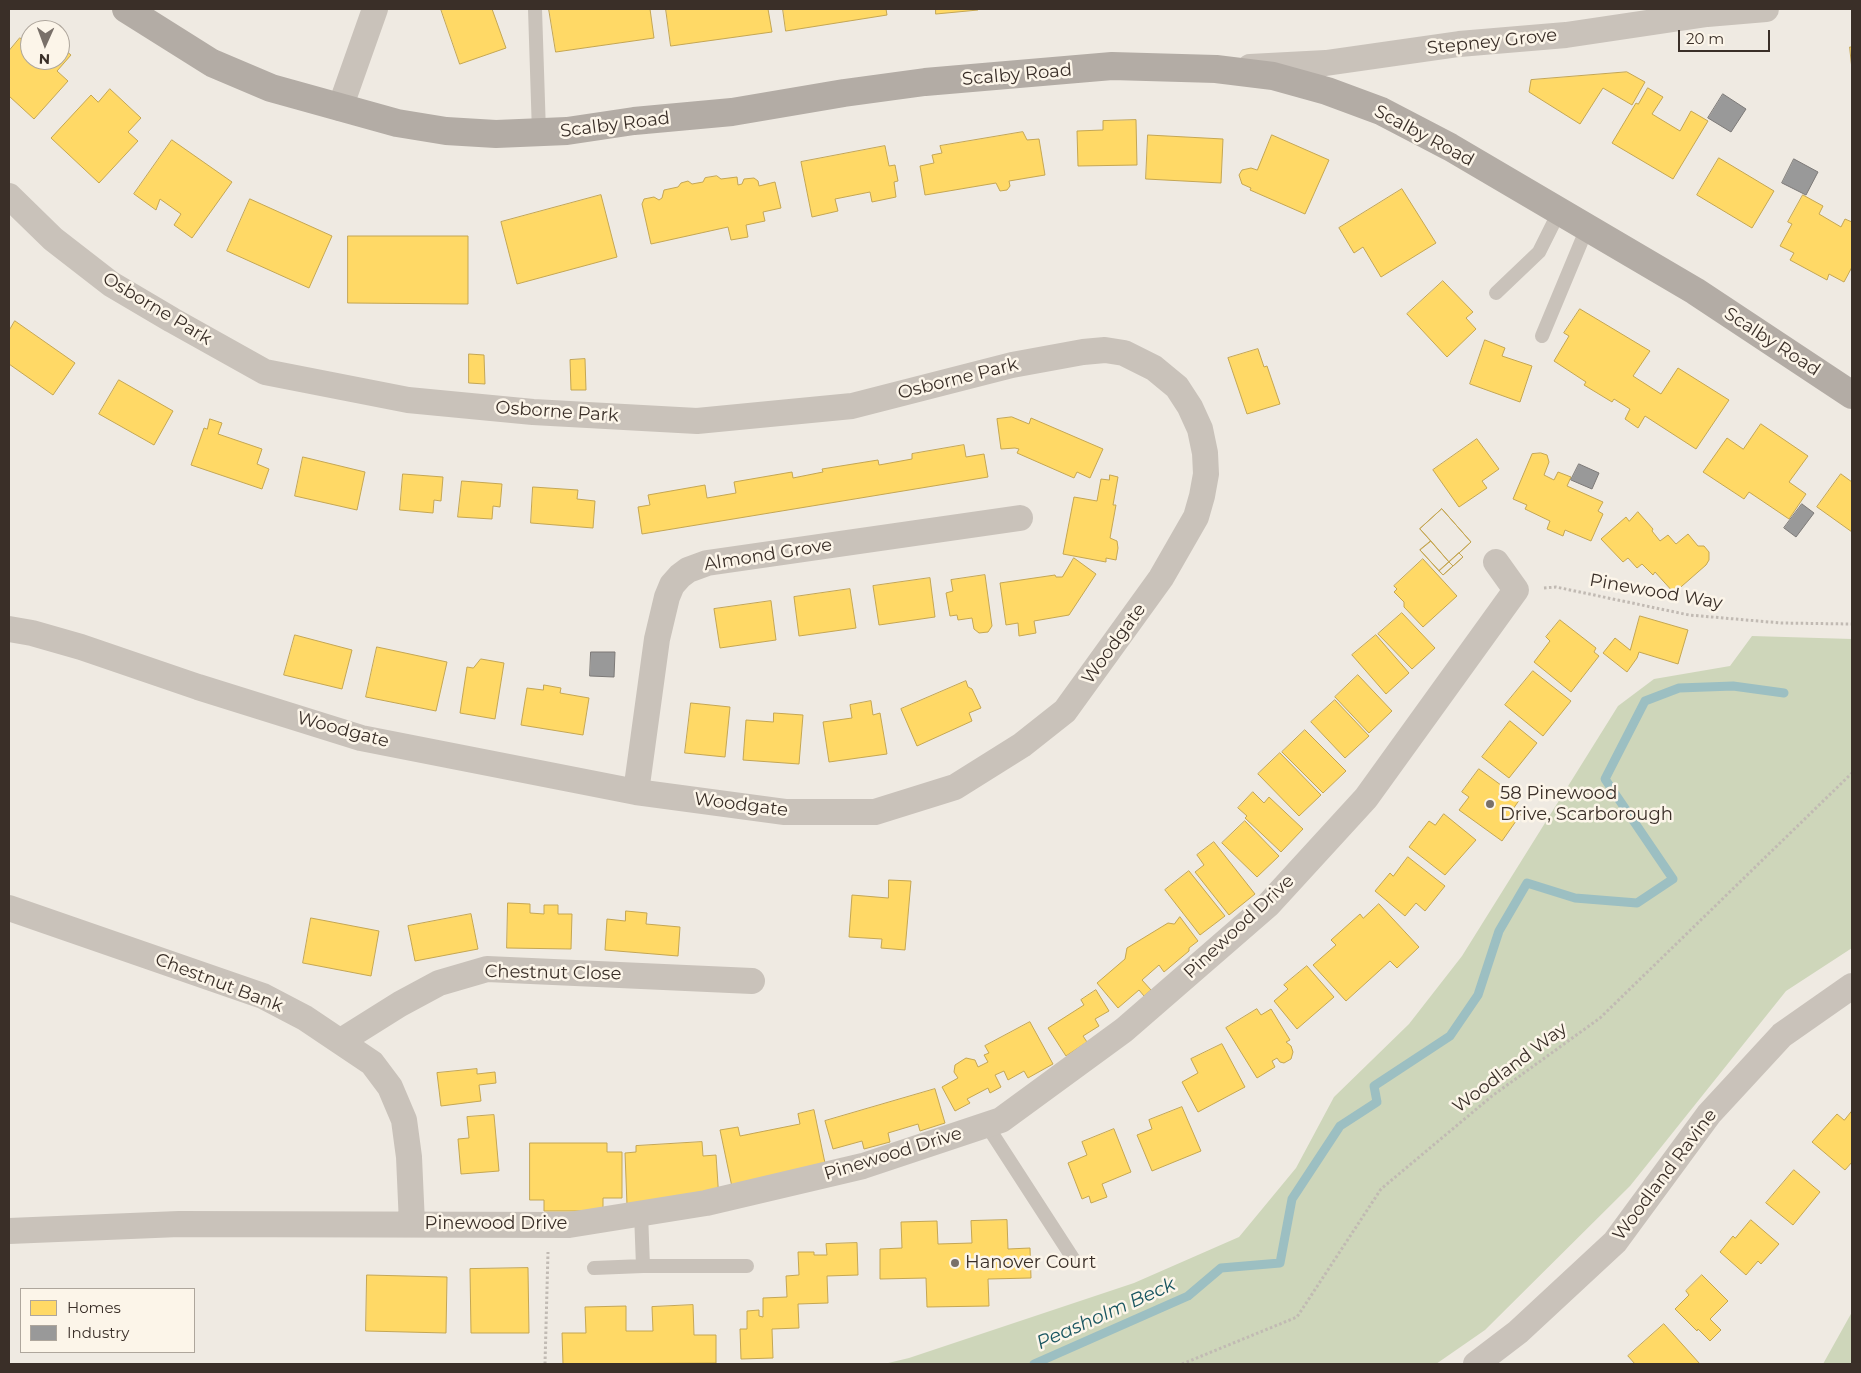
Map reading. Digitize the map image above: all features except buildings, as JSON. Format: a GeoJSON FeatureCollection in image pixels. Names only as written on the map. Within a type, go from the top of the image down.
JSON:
{"type":"FeatureCollection","features":[{"type":"Feature","properties":{"kind":"highway","name":"Scalby Road"},"geometry":{"type":"LineString","coordinates":[[126,9],[212,63],[271,88],[396,123],[446,131],[496,134],[567,132],[634,121],[732,112],[844,92],[925,82],[1112,66],[1216,69],[1273,76],[1327,91],[1381,111],[1450,147],[1694,291],[1852,395]]}},
{"type":"Feature","properties":{"kind":"street"},"geometry":{"type":"LineString","coordinates":[[340,108],[375,9]]}},
{"type":"Feature","properties":{"kind":"street","name":"Stepney Grove"},"geometry":{"type":"LineString","coordinates":[[1216,69],[1326,63],[1459,44],[1566,35],[1707,14],[1766,9]]}},
{"type":"Feature","properties":{"kind":"street","name":"Osborne Park"},"geometry":{"type":"LineString","coordinates":[[9,196],[54,239],[111,284],[265,372],[408,400],[533,412],[697,421],[852,406],[1012,365],[1082,352],[1105,350],[1124,353],[1154,368]]}},
{"type":"Feature","properties":{"kind":"street","name":"Woodgate"},"geometry":{"type":"LineString","coordinates":[[9,630],[32,633],[81,647],[360,738],[636,792],[785,812],[875,812],[955,788],[1022,745],[1065,711],[1162,578],[1196,516],[1206,474],[1205,453],[1200,429],[1190,407],[1177,387],[1154,368]]}},
{"type":"Feature","properties":{"kind":"street","name":"Almond Grove"},"geometry":{"type":"LineString","coordinates":[[636,792],[657,640],[665,605],[672,585],[688,570],[707,563],[1020,518]]}},
{"type":"Feature","properties":{"kind":"street"},"geometry":{"type":"LineString","coordinates":[[1496,562],[1516,590]]}},
{"type":"Feature","properties":{"kind":"street","name":"Pinewood Drive"},"geometry":{"type":"LineString","coordinates":[[9,1231],[179,1224],[569,1225],[706,1203],[863,1166],[1001,1120],[1124,1030],[1268,905],[1366,798],[1516,590]]}},
{"type":"Feature","properties":{"kind":"street","name":"Chestnut Bank"},"geometry":{"type":"LineString","coordinates":[[9,908],[263,996],[305,1018],[342,1041],[372,1063],[390,1087],[404,1120],[409,1157],[412,1224]]}},
{"type":"Feature","properties":{"kind":"street","name":"Chestnut Close"},"geometry":{"type":"LineString","coordinates":[[342,1041],[400,1004],[438,983],[486,969],[752,981]]}},
{"type":"Feature","properties":{"kind":"street","name":"Woodland Ravine"},"geometry":{"type":"LineString","coordinates":[[1476,1364],[1518,1332],[1615,1242],[1709,1114],[1782,1035],[1852,986]]}},
{"type":"Feature","properties":{"kind":"lane"},"geometry":{"type":"LineString","coordinates":[[535,9],[539,133]]}},
{"type":"Feature","properties":{"kind":"lane"},"geometry":{"type":"LineString","coordinates":[[1496,293],[1538,252],[1559,212]]}},
{"type":"Feature","properties":{"kind":"lane"},"geometry":{"type":"LineString","coordinates":[[1542,336],[1586,228]]}},
{"type":"Feature","properties":{"kind":"lane"},"geometry":{"type":"LineString","coordinates":[[986,1124],[1074,1260]]}},
{"type":"Feature","properties":{"kind":"lane"},"geometry":{"type":"LineString","coordinates":[[641,1213],[643,1266]]}},
{"type":"Feature","properties":{"kind":"lane"},"geometry":{"type":"LineString","coordinates":[[594,1268],[747,1266]]}},
{"type":"Feature","properties":{"kind":"path","name":"Pinewood Way"},"geometry":{"type":"LineString","coordinates":[[1516,590],[1556,587],[1689,616],[1781,623],[1852,624]]}},
{"type":"Feature","properties":{"kind":"path","name":"Woodland Way"},"geometry":{"type":"LineString","coordinates":[[1182,1364],[1297,1317],[1381,1189],[1492,1096],[1600,1018],[1852,773]]}},
{"type":"Feature","properties":{"kind":"path"},"geometry":{"type":"LineString","coordinates":[[545,1364],[548,1224]]}},
{"type":"Feature","properties":{"kind":"green space"},"geometry":{"type":"Polygon","coordinates":[[[1752,636],[1852,639],[1852,948],[1786,991],[1630,1186],[1485,1330],[1436,1364],[884,1364],[909,1358],[1134,1283],[1239,1237],[1296,1168],[1334,1097],[1409,1024],[1462,956],[1618,706],[1654,679],[1730,666],[1752,636]]]}},
{"type":"Feature","properties":{"kind":"green space"},"geometry":{"type":"Polygon","coordinates":[[[1852,1312],[1852,1364],[1823,1364],[1852,1312]]]}},
{"type":"Feature","properties":{"kind":"waterway","name":"Peasholm Beck"},"geometry":{"type":"LineString","coordinates":[[1034,1364],[1188,1296],[1221,1268],[1280,1263],[1292,1199],[1340,1126],[1377,1102],[1374,1086],[1450,1036],[1478,995],[1499,931],[1527,883],[1575,898],[1637,903],[1673,879],[1605,779],[1645,701],[1679,688],[1733,686],[1784,693]]}},
{"type":"Feature","properties":{"kind":"place","name":"58 Pinewood Drive, Scarborough"},"geometry":{"type":"Point","coordinates":[1490,804]}},
{"type":"Feature","properties":{"kind":"place","name":"Hanover Court"},"geometry":{"type":"Point","coordinates":[955,1263]}}]}
